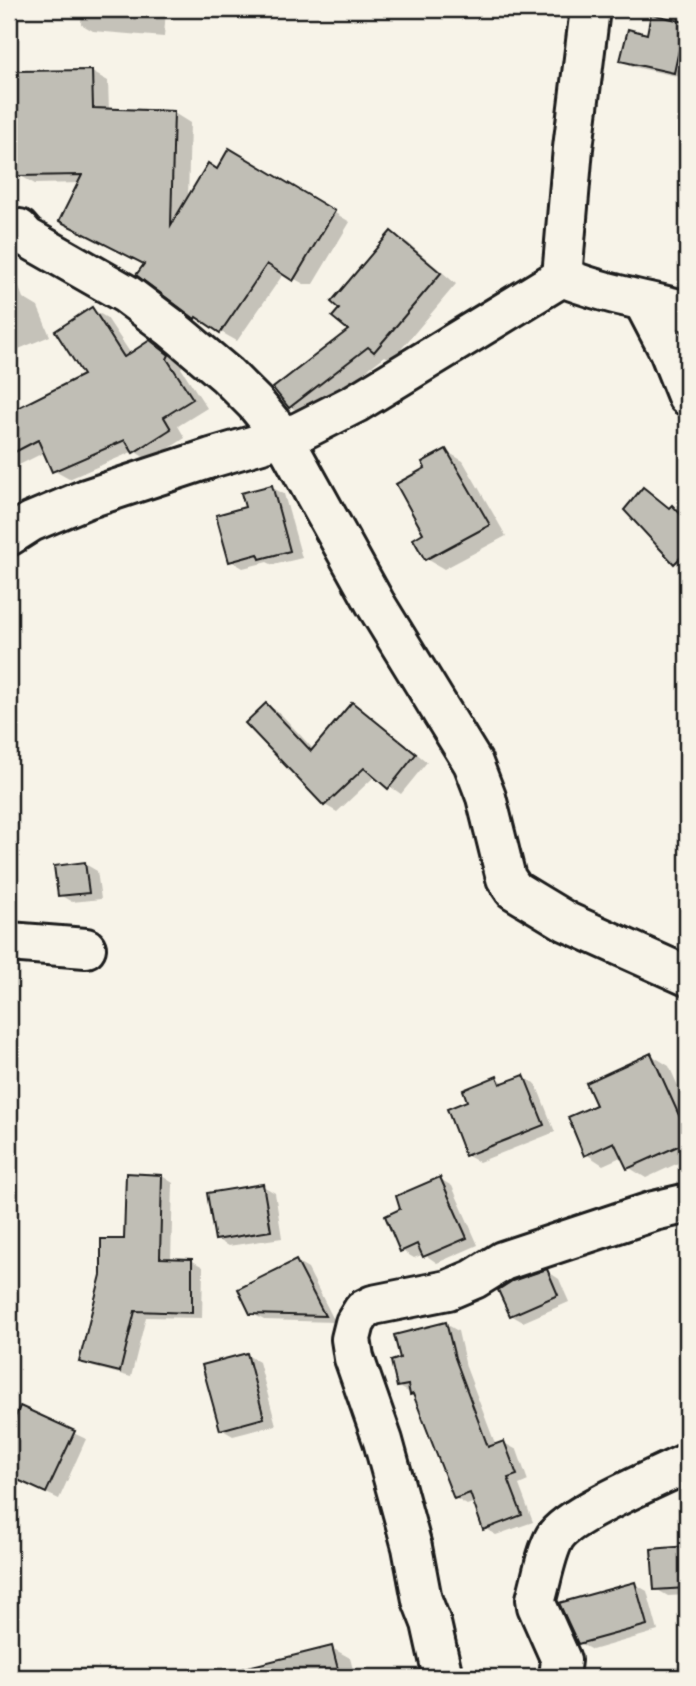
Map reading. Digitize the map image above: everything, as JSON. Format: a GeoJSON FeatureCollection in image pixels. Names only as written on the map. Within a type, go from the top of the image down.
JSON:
{"type":"FeatureCollection","features":[{"type":"Feature","properties":{"kind":"street"},"geometry":{"type":"LineString","coordinates":[[562,277],[574,134],[590,9]]}},
{"type":"Feature","properties":{"kind":"street"},"geometry":{"type":"LineString","coordinates":[[19,229],[26,237],[126,294],[170,327],[227,375],[283,437],[375,603],[473,764],[486,797],[509,885],[567,922],[687,976]]}},
{"type":"Feature","properties":{"kind":"street"},"geometry":{"type":"LineString","coordinates":[[562,277],[588,288],[687,311]]}},
{"type":"Feature","properties":{"kind":"street"},"geometry":{"type":"LineString","coordinates":[[9,536],[31,522],[86,499],[299,432],[356,403],[562,277]]}},
{"type":"Feature","properties":{"kind":"street"},"geometry":{"type":"LineString","coordinates":[[644,303],[669,351],[687,396]]}},
{"type":"Feature","properties":{"kind":"street"},"geometry":{"type":"LineString","coordinates":[[9,942],[86,948]]}},
{"type":"Feature","properties":{"kind":"street"},"geometry":{"type":"LineString","coordinates":[[443,1677],[390,1467],[354,1358],[351,1339],[358,1316],[373,1305],[448,1290],[474,1279],[503,1261],[654,1211],[684,1204]]}},
{"type":"Feature","properties":{"kind":"street"},"geometry":{"type":"LineString","coordinates":[[559,1677],[561,1660],[536,1599],[554,1538],[565,1525],[687,1463]]}},
{"type":"Feature","properties":{"kind":"building"},"geometry":{"type":"Polygon","coordinates":[[[651,14],[685,22],[674,73],[620,61],[628,29],[647,34],[651,14]]]}},
{"type":"Feature","properties":{"kind":"building"},"geometry":{"type":"Polygon","coordinates":[[[92,70],[93,108],[174,111],[171,225],[208,163],[217,169],[229,148],[335,211],[293,281],[267,264],[220,333],[196,317],[195,319],[136,275],[144,264],[59,221],[82,175],[17,176],[15,71],[92,70]]]}},
{"type":"Feature","properties":{"kind":"building"},"geometry":{"type":"Polygon","coordinates":[[[391,231],[441,273],[374,352],[368,347],[289,408],[273,388],[348,330],[332,317],[339,309],[331,302],[391,231]]]}},
{"type":"Feature","properties":{"kind":"building"},"geometry":{"type":"Polygon","coordinates":[[[92,307],[124,357],[150,340],[169,355],[167,359],[193,399],[164,417],[171,429],[133,453],[125,440],[52,472],[38,440],[9,455],[9,412],[83,375],[55,331],[92,307]]]}},
{"type":"Feature","properties":{"kind":"building"},"geometry":{"type":"Polygon","coordinates":[[[446,449],[490,525],[425,560],[413,539],[423,533],[396,484],[425,468],[422,462],[446,449]]]}},
{"type":"Feature","properties":{"kind":"building"},"geometry":{"type":"Polygon","coordinates":[[[272,485],[290,551],[260,559],[258,554],[229,562],[216,515],[245,507],[241,493],[272,485]]]}},
{"type":"Feature","properties":{"kind":"building"},"geometry":{"type":"Polygon","coordinates":[[[643,487],[669,508],[672,505],[687,521],[687,551],[674,564],[624,510],[643,487]]]}},
{"type":"Feature","properties":{"kind":"building"},"geometry":{"type":"Polygon","coordinates":[[[352,702],[416,754],[388,789],[364,768],[324,806],[245,723],[266,703],[311,751],[352,702]]]}},
{"type":"Feature","properties":{"kind":"building"},"geometry":{"type":"Polygon","coordinates":[[[85,862],[89,893],[58,896],[54,866],[85,862]]]}},
{"type":"Feature","properties":{"kind":"building"},"geometry":{"type":"Polygon","coordinates":[[[651,1053],[687,1133],[687,1142],[627,1169],[614,1142],[584,1156],[568,1117],[596,1105],[586,1083],[651,1053]]]}},
{"type":"Feature","properties":{"kind":"building"},"geometry":{"type":"Polygon","coordinates":[[[524,1075],[544,1125],[465,1156],[447,1109],[467,1101],[463,1090],[497,1076],[500,1084],[524,1075]]]}},
{"type":"Feature","properties":{"kind":"building"},"geometry":{"type":"Polygon","coordinates":[[[126,1173],[162,1175],[160,1258],[192,1259],[192,1313],[135,1311],[120,1372],[79,1362],[101,1275],[101,1239],[124,1239],[126,1173]]]}},
{"type":"Feature","properties":{"kind":"building"},"geometry":{"type":"Polygon","coordinates":[[[440,1177],[467,1238],[423,1257],[417,1244],[400,1252],[385,1216],[400,1209],[396,1196],[440,1177]]]}},
{"type":"Feature","properties":{"kind":"building"},"geometry":{"type":"Polygon","coordinates":[[[263,1184],[271,1231],[215,1240],[207,1193],[263,1184]]]}},
{"type":"Feature","properties":{"kind":"building"},"geometry":{"type":"Polygon","coordinates":[[[296,1260],[325,1316],[250,1314],[238,1289],[296,1260]]]}},
{"type":"Feature","properties":{"kind":"building"},"geometry":{"type":"Polygon","coordinates":[[[547,1269],[558,1295],[510,1316],[498,1290],[512,1281],[547,1269]]]}},
{"type":"Feature","properties":{"kind":"building"},"geometry":{"type":"Polygon","coordinates":[[[446,1322],[455,1358],[488,1447],[504,1441],[517,1475],[508,1478],[522,1515],[483,1530],[470,1493],[454,1499],[413,1394],[410,1395],[408,1385],[397,1387],[391,1361],[400,1358],[394,1335],[446,1322]]]}},
{"type":"Feature","properties":{"kind":"building"},"geometry":{"type":"Polygon","coordinates":[[[247,1353],[264,1418],[220,1430],[202,1365],[247,1353]]]}},
{"type":"Feature","properties":{"kind":"building"},"geometry":{"type":"Polygon","coordinates":[[[20,1406],[75,1431],[46,1493],[9,1476],[9,1431],[20,1406]]]}},
{"type":"Feature","properties":{"kind":"building"},"geometry":{"type":"Polygon","coordinates":[[[687,1546],[687,1588],[654,1590],[651,1549],[687,1546]]]}},
{"type":"Feature","properties":{"kind":"building"},"geometry":{"type":"Polygon","coordinates":[[[635,1582],[647,1625],[578,1644],[559,1603],[635,1582]]]}},
{"type":"Feature","properties":{"kind":"building"},"geometry":{"type":"Polygon","coordinates":[[[332,1646],[340,1677],[245,1677],[244,1668],[332,1646]]]}}]}
